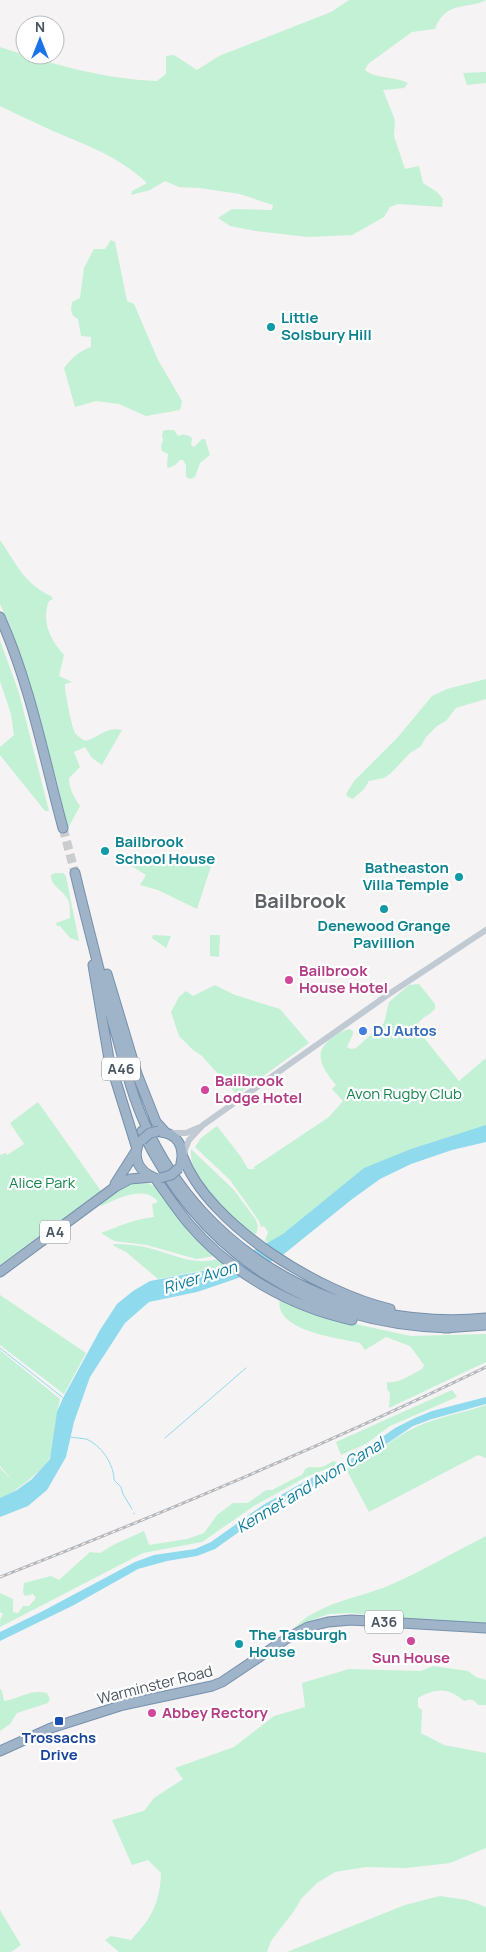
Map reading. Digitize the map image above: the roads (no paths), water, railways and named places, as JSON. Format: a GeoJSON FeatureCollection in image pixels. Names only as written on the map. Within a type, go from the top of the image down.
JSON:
{"type":"FeatureCollection","features":[{"type":"Feature","properties":{"kind":"highway"},"geometry":{"type":"LineString","coordinates":[[0,617],[15,654],[30,701],[61,829],[21,690],[0,631]]}},
{"type":"Feature","properties":{"kind":"highway","name":"A46"},"geometry":{"type":"LineString","coordinates":[[449,1328],[372,1320],[304,1296],[272,1279],[240,1257],[224,1238],[167,1164],[145,1124],[127,1072],[79,888],[72,873],[122,1074],[139,1126],[162,1170],[194,1213],[224,1238],[270,1268],[314,1291],[355,1307],[400,1317],[448,1320],[486,1317]]}},
{"type":"Feature","properties":{"kind":"highway"},"geometry":{"type":"LineString","coordinates":[[79,888],[89,913],[137,1074],[156,1122],[164,1132],[177,1139],[192,1178],[219,1210],[276,1256],[325,1285],[358,1299],[402,1312],[446,1317],[486,1317]]}},
{"type":"Feature","properties":{"kind":"highway"},"geometry":{"type":"LineString","coordinates":[[92,957],[109,1059],[137,1150],[138,1165],[144,1172],[156,1177],[189,1224],[214,1250],[255,1280],[294,1301],[325,1312],[375,1325],[398,1328],[449,1328],[486,1325]]}},
{"type":"Feature","properties":{"kind":"highway","name":"A4"},"geometry":{"type":"LineString","coordinates":[[110,1190],[124,1172],[142,1140],[150,1133],[164,1132]]}},
{"type":"Feature","properties":{"kind":"highway","name":"A4"},"geometry":{"type":"LineString","coordinates":[[0,1272],[110,1190],[130,1179],[171,1175],[179,1168],[183,1156]]}},
{"type":"Feature","properties":{"kind":"highway","name":"Warminster Road"},"geometry":{"type":"LineString","coordinates":[[0,1752],[51,1728],[122,1705],[212,1686],[222,1682],[286,1639],[308,1627],[328,1622],[351,1620],[486,1628]]}},
{"type":"Feature","properties":{"kind":"street"},"geometry":{"type":"LineString","coordinates":[[164,1132],[186,1133],[203,1125],[389,994],[486,930]]}},
{"type":"Feature","properties":{"kind":"street"},"geometry":{"type":"LineString","coordinates":[[183,1156],[189,1140],[203,1125]]}},
{"type":"Feature","properties":{"kind":"water","name":"River Avon"},"geometry":{"type":"Polygon","coordinates":[[[486,1125],[486,1142],[452,1150],[411,1164],[380,1179],[284,1254],[250,1274],[197,1292],[149,1302],[125,1323],[90,1377],[74,1422],[66,1457],[47,1490],[28,1506],[0,1517],[0,1498],[17,1490],[32,1479],[50,1459],[57,1412],[63,1398],[100,1330],[117,1304],[133,1291],[150,1281],[224,1267],[283,1234],[364,1168],[411,1149],[486,1125]]]}},
{"type":"Feature","properties":{"kind":"water","name":"Kennet and Avon Canal"},"geometry":{"type":"Polygon","coordinates":[[[486,1397],[486,1404],[413,1426],[364,1459],[340,1469],[329,1478],[271,1509],[215,1549],[197,1556],[167,1561],[138,1569],[74,1605],[0,1641],[0,1632],[135,1562],[154,1555],[195,1549],[211,1542],[263,1505],[315,1476],[344,1464],[395,1428],[432,1411],[486,1397]]]}},
{"type":"Feature","properties":{"kind":"waterway"},"geometry":{"type":"LineString","coordinates":[[0,1348],[62,1397]]}},
{"type":"Feature","properties":{"kind":"waterway"},"geometry":{"type":"LineString","coordinates":[[165,1438],[246,1368]]}},
{"type":"Feature","properties":{"kind":"waterway"},"geometry":{"type":"LineString","coordinates":[[70,1437],[86,1439],[101,1450],[112,1468],[114,1480],[121,1487],[132,1509]]}},
{"type":"Feature","properties":{"kind":"tunnel"},"geometry":{"type":"LineString","coordinates":[[63,828],[75,873]]}},
{"type":"Feature","properties":{"kind":"railway"},"geometry":{"type":"LineString","coordinates":[[0,1577],[245,1477],[486,1367]]}},
{"type":"Feature","properties":{"kind":"place","name":"Little Solsbury Hill"},"geometry":{"type":"Point","coordinates":[271,327]}},
{"type":"Feature","properties":{"kind":"place","name":"Bailbrook School House"},"geometry":{"type":"Point","coordinates":[105,851]}},
{"type":"Feature","properties":{"kind":"place","name":"Batheaston Villa Temple"},"geometry":{"type":"Point","coordinates":[459,877]}},
{"type":"Feature","properties":{"kind":"place","name":"Denewood Grange Pavillion"},"geometry":{"type":"Point","coordinates":[384,909]}},
{"type":"Feature","properties":{"kind":"place","name":"Bailbrook House Hotel"},"geometry":{"type":"Point","coordinates":[289,980]}},
{"type":"Feature","properties":{"kind":"place","name":"DJ Autos"},"geometry":{"type":"Point","coordinates":[363,1031]}},
{"type":"Feature","properties":{"kind":"place","name":"Bailbrook Lodge Hotel"},"geometry":{"type":"Point","coordinates":[205,1090]}},
{"type":"Feature","properties":{"kind":"place","name":"Sun House"},"geometry":{"type":"Point","coordinates":[411,1641]}},
{"type":"Feature","properties":{"kind":"place","name":"The Tasburgh House"},"geometry":{"type":"Point","coordinates":[239,1644]}},
{"type":"Feature","properties":{"kind":"place","name":"Abbey Rectory"},"geometry":{"type":"Point","coordinates":[152,1713]}},
{"type":"Feature","properties":{"kind":"place","name":"Trossachs Drive"},"geometry":{"type":"Point","coordinates":[59,1721]}},
{"type":"Feature","properties":{"kind":"district","name":"Bailbrook"},"geometry":{"type":"Point","coordinates":[300,901]}},
{"type":"Feature","properties":{"kind":"park label","name":"Avon Rugby Club"},"geometry":{"type":"Point","coordinates":[404,1094]}},
{"type":"Feature","properties":{"kind":"park label","name":"Alice Park"},"geometry":{"type":"Point","coordinates":[42,1183]}}]}
